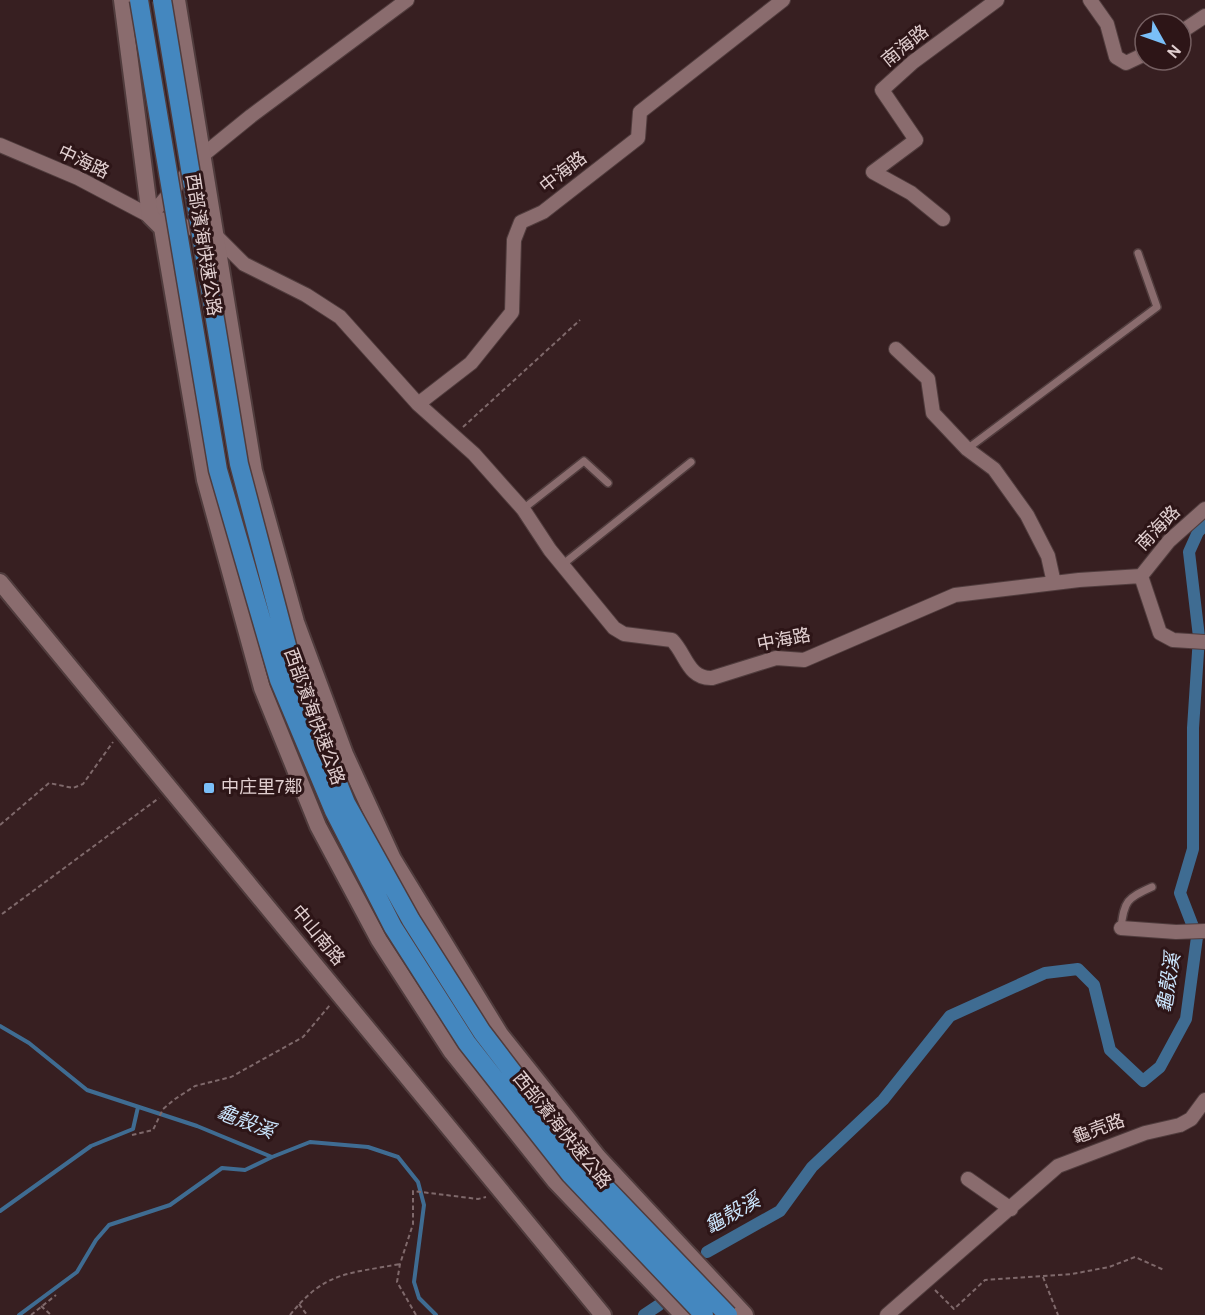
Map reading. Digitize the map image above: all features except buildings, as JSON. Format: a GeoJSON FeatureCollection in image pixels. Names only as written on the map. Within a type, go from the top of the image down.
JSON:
{"type":"FeatureCollection","features":[{"type":"Feature","properties":{"kind":"highway","name":"西部濱海快速公路"},"geometry":{"type":"LineString","coordinates":[[139,0],[218,470],[279,680],[329,800],[393,927],[467,1043],[570,1174],[704,1315]]}},
{"type":"Feature","properties":{"kind":"highway","name":"西部濱海快速公路"},"geometry":{"type":"LineString","coordinates":[[162,0],[239,464],[295,676],[346,803],[411,920],[482,1032],[584,1164],[728,1315]]}},
{"type":"Feature","properties":{"kind":"street"},"geometry":{"type":"LineString","coordinates":[[122,0],[150,216],[162,228],[205,480],[262,688],[318,826],[379,940],[451,1051],[555,1181],[683,1315]]}},
{"type":"Feature","properties":{"kind":"street"},"geometry":{"type":"LineString","coordinates":[[177,0],[254,471],[296,622],[345,754],[393,859],[500,1034],[598,1157],[745,1315]]}},
{"type":"Feature","properties":{"kind":"street"},"geometry":{"type":"LineString","coordinates":[[150,216],[203,155],[251,116],[407,0]]}},
{"type":"Feature","properties":{"kind":"street","name":"中海路"},"geometry":{"type":"LineString","coordinates":[[418,404],[471,363],[512,312],[514,240],[520,222],[543,212],[638,138],[640,112],[783,0]]}},
{"type":"Feature","properties":{"kind":"street","name":"南海路"},"geometry":{"type":"LineString","coordinates":[[943,219],[911,194],[873,172],[916,140],[882,90],[913,62],[998,0]]}},
{"type":"Feature","properties":{"kind":"street"},"geometry":{"type":"LineString","coordinates":[[1090,0],[1107,24],[1116,57],[1126,63],[1133,60]]}},
{"type":"Feature","properties":{"kind":"street","name":"中海路"},"geometry":{"type":"LineString","coordinates":[[0,145],[78,178],[150,216],[215,235],[244,264],[306,294],[340,317],[418,404],[474,454],[523,509],[562,565],[614,628],[633,636],[672,640],[693,672],[703,679],[777,658],[804,660],[956,595],[1054,583],[1141,576]]}},
{"type":"Feature","properties":{"kind":"street"},"geometry":{"type":"LineString","coordinates":[[896,349],[928,379],[933,413],[967,450],[994,469],[1027,515],[1048,556],[1054,583]]}},
{"type":"Feature","properties":{"kind":"street","name":"南海路"},"geometry":{"type":"LineString","coordinates":[[1205,509],[1169,541],[1141,576],[1160,633],[1173,640],[1205,642]]}},
{"type":"Feature","properties":{"kind":"street","name":"中山南路"},"geometry":{"type":"LineString","coordinates":[[0,582],[603,1315]]}},
{"type":"Feature","properties":{"kind":"street"},"geometry":{"type":"LineString","coordinates":[[1121,928],[1176,932],[1205,931]]}},
{"type":"Feature","properties":{"kind":"street","name":"龜壳路"},"geometry":{"type":"LineString","coordinates":[[887,1315],[1065,1162],[1145,1133],[1180,1125],[1191,1119],[1205,1100]]}},
{"type":"Feature","properties":{"kind":"street"},"geometry":{"type":"LineString","coordinates":[[968,1179],[1011,1209]]}},
{"type":"Feature","properties":{"kind":"lane"},"geometry":{"type":"LineString","coordinates":[[967,450],[1157,307],[1138,253]]}},
{"type":"Feature","properties":{"kind":"lane"},"geometry":{"type":"LineString","coordinates":[[523,509],[584,461],[608,483]]}},
{"type":"Feature","properties":{"kind":"lane"},"geometry":{"type":"LineString","coordinates":[[562,565],[691,462]]}},
{"type":"Feature","properties":{"kind":"lane"},"geometry":{"type":"LineString","coordinates":[[1121,928],[1124,906],[1133,896],[1152,887]]}},
{"type":"Feature","properties":{"kind":"path"},"geometry":{"type":"LineString","coordinates":[[453,436],[580,320]]}},
{"type":"Feature","properties":{"kind":"path"},"geometry":{"type":"LineString","coordinates":[[0,825],[49,783],[73,788],[83,784],[122,730]]}},
{"type":"Feature","properties":{"kind":"path"},"geometry":{"type":"LineString","coordinates":[[2,914],[171,789]]}},
{"type":"Feature","properties":{"kind":"path"},"geometry":{"type":"LineString","coordinates":[[132,1135],[153,1130],[163,1109],[195,1086],[231,1077],[303,1037],[339,994]]}},
{"type":"Feature","properties":{"kind":"path"},"geometry":{"type":"LineString","coordinates":[[416,1315],[397,1282],[400,1264],[413,1224],[413,1191],[478,1199],[503,1191]]}},
{"type":"Feature","properties":{"kind":"path"},"geometry":{"type":"LineString","coordinates":[[927,1282],[954,1309],[985,1280],[1043,1277],[1109,1267],[1135,1257],[1164,1270]]}},
{"type":"Feature","properties":{"kind":"path"},"geometry":{"type":"LineString","coordinates":[[290,1315],[322,1282],[339,1275],[400,1264]]}},
{"type":"Feature","properties":{"kind":"path"},"geometry":{"type":"LineString","coordinates":[[1043,1277],[1058,1315]]}},
{"type":"Feature","properties":{"kind":"path"},"geometry":{"type":"LineString","coordinates":[[31,1315],[56,1295]]}},
{"type":"Feature","properties":{"kind":"path"},"geometry":{"type":"LineString","coordinates":[[299,1304],[307,1315]]}},
{"type":"Feature","properties":{"kind":"path"},"geometry":{"type":"LineString","coordinates":[[41,1306],[51,1315]]}},
{"type":"Feature","properties":{"kind":"waterway","name":"龜殼溪"},"geometry":{"type":"LineString","coordinates":[[707,1252],[780,1211],[812,1167],[883,1100],[950,1016],[1045,973],[1078,969],[1094,985],[1110,1050],[1143,1081],[1160,1067],[1186,1019],[1197,937],[1180,893],[1193,849],[1193,728],[1199,637],[1189,552],[1198,532],[1205,525]]}},
{"type":"Feature","properties":{"kind":"waterway","name":"龜殼溪"},"geometry":{"type":"LineString","coordinates":[[0,1026],[29,1043],[87,1090],[197,1126],[272,1157],[310,1142],[368,1147],[398,1157],[418,1182],[424,1205],[414,1282],[419,1298],[436,1315]]}},
{"type":"Feature","properties":{"kind":"waterway"},"geometry":{"type":"LineString","coordinates":[[0,1211],[91,1146],[133,1129],[138,1107]]}},
{"type":"Feature","properties":{"kind":"waterway"},"geometry":{"type":"LineString","coordinates":[[19,1315],[77,1272],[96,1240],[109,1225],[170,1205],[222,1168],[245,1170],[272,1157]]}},
{"type":"Feature","properties":{"kind":"waterway","name":"龜殼溪"},"geometry":{"type":"LineString","coordinates":[[644,1315],[659,1305]]}},
{"type":"Feature","properties":{"kind":"place","name":"中庄里7鄰"},"geometry":{"type":"Point","coordinates":[209,788]}}]}
